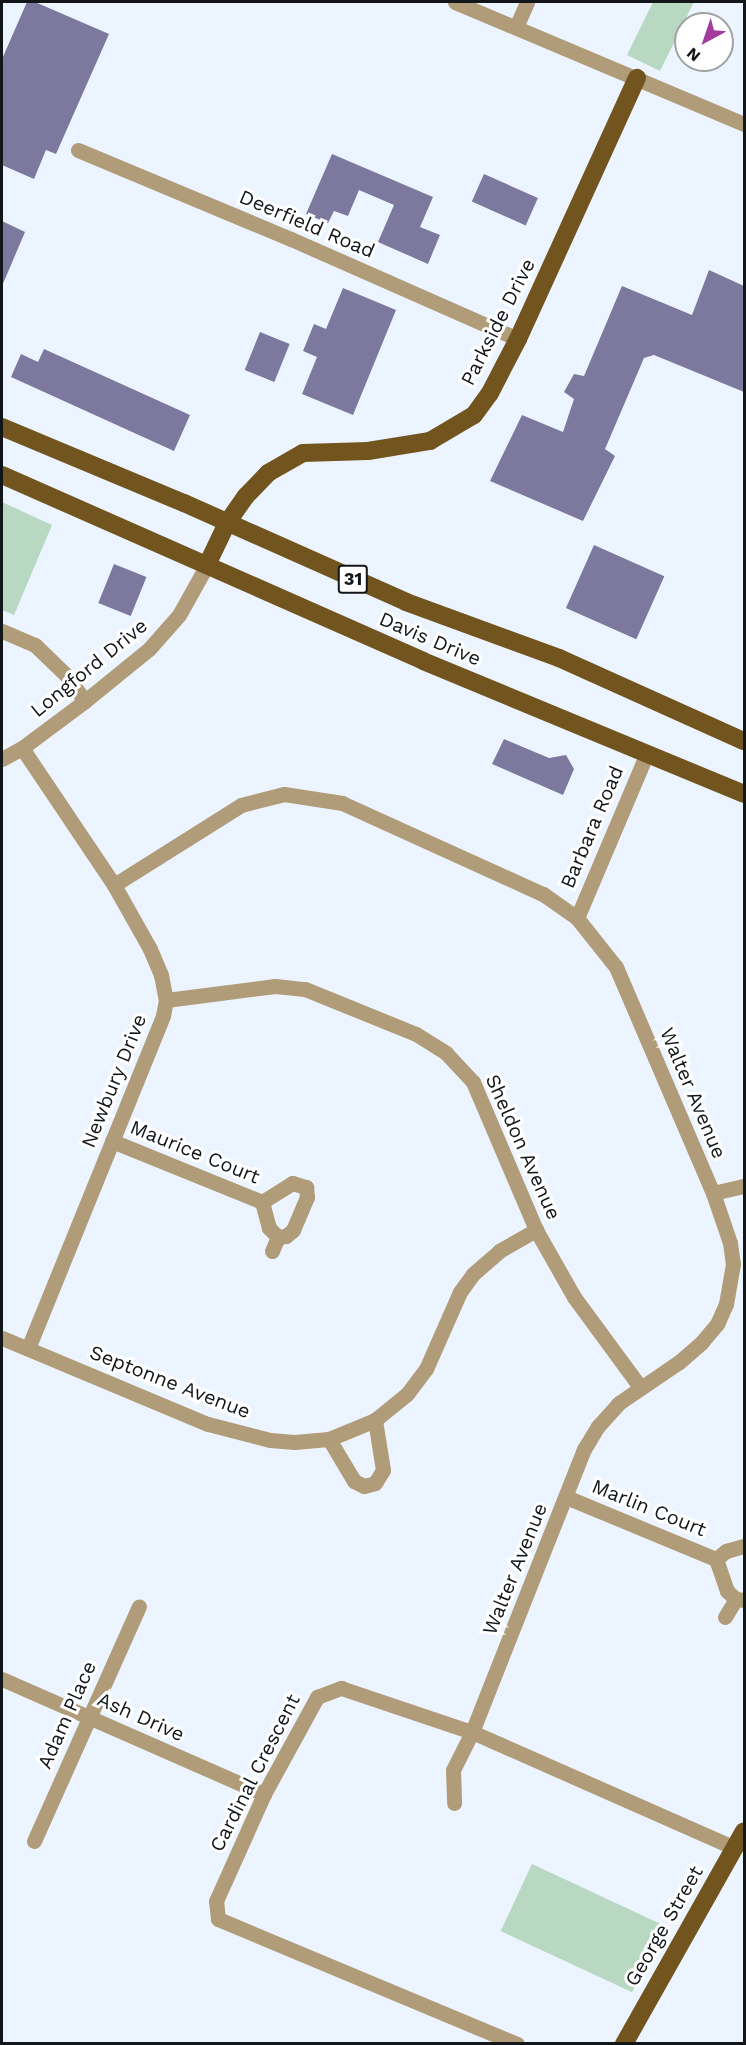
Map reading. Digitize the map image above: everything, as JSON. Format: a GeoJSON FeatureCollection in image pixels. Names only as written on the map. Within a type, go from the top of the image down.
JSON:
{"type":"FeatureCollection","features":[{"type":"Feature","properties":{"kind":"main road","name":"Parkside Drive"},"geometry":{"type":"LineString","coordinates":[[207,565],[236,508],[268,473],[303,453],[368,451],[430,441],[474,415],[490,393],[518,339],[637,78]]}},
{"type":"Feature","properties":{"kind":"main road","name":"Davis Drive"},"geometry":{"type":"LineString","coordinates":[[2,427],[406,602],[559,658],[744,741]]}},
{"type":"Feature","properties":{"kind":"main road","name":"Davis Drive"},"geometry":{"type":"LineString","coordinates":[[2,475],[207,565],[255,589],[744,794]]}},
{"type":"Feature","properties":{"kind":"main road","name":"George Street"},"geometry":{"type":"LineString","coordinates":[[624,2043],[744,1831]]}},
{"type":"Feature","properties":{"kind":"street"},"geometry":{"type":"LineString","coordinates":[[455,2],[744,124]]}},
{"type":"Feature","properties":{"kind":"street"},"geometry":{"type":"LineString","coordinates":[[516,27],[527,2]]}},
{"type":"Feature","properties":{"kind":"street","name":"Deerfield Road"},"geometry":{"type":"LineString","coordinates":[[78,150],[291,239],[518,339]]}},
{"type":"Feature","properties":{"kind":"street","name":"Longford Drive"},"geometry":{"type":"LineString","coordinates":[[2,759],[22,748],[128,668],[165,633],[179,615],[207,565]]}},
{"type":"Feature","properties":{"kind":"street"},"geometry":{"type":"LineString","coordinates":[[2,631],[35,645],[66,675],[85,701]]}},
{"type":"Feature","properties":{"kind":"street","name":"Newbury Drive"},"geometry":{"type":"LineString","coordinates":[[22,748],[114,885],[150,949],[161,975],[166,1000],[163,1016],[28,1349]]}},
{"type":"Feature","properties":{"kind":"street","name":"Barbara Road"},"geometry":{"type":"LineString","coordinates":[[577,918],[647,753]]}},
{"type":"Feature","properties":{"kind":"street","name":"Walter Avenue"},"geometry":{"type":"LineString","coordinates":[[114,885],[241,806],[284,794],[342,803],[543,894],[577,918],[616,967],[713,1193],[730,1242],[733,1264],[726,1304],[717,1324],[701,1343],[680,1362],[619,1403],[598,1426],[584,1449],[472,1732],[453,1770],[453,1803]]}},
{"type":"Feature","properties":{"kind":"street","name":"Sheldon Avenue"},"geometry":{"type":"LineString","coordinates":[[166,1000],[275,986],[306,989],[416,1034],[432,1043],[461,1066],[473,1082],[536,1230],[574,1297],[640,1387]]}},
{"type":"Feature","properties":{"kind":"street","name":"Maurice Court"},"geometry":{"type":"LineString","coordinates":[[112,1141],[262,1202]]}},
{"type":"Feature","properties":{"kind":"street","name":"Maurice Court"},"geometry":{"type":"LineString","coordinates":[[297,1183],[306,1187],[307,1197],[293,1230],[275,1244],[262,1202],[287,1185],[297,1183]]}},
{"type":"Feature","properties":{"kind":"street"},"geometry":{"type":"LineString","coordinates":[[713,1193],[744,1186]]}},
{"type":"Feature","properties":{"kind":"street","name":"Septonne Avenue"},"geometry":{"type":"LineString","coordinates":[[2,1338],[208,1424],[246,1436],[294,1442],[329,1439],[375,1420],[407,1394],[426,1370],[460,1292],[473,1274],[499,1251],[536,1230]]}},
{"type":"Feature","properties":{"kind":"street"},"geometry":{"type":"LineString","coordinates":[[329,1439],[354,1481],[364,1486],[375,1483],[383,1470],[375,1420]]}},
{"type":"Feature","properties":{"kind":"street","name":"Marlin Court"},"geometry":{"type":"LineString","coordinates":[[566,1497],[716,1558]]}},
{"type":"Feature","properties":{"kind":"street","name":"Marlin Court"},"geometry":{"type":"LineString","coordinates":[[716,1558],[726,1551],[744,1546]]}},
{"type":"Feature","properties":{"kind":"street","name":"Marlin Court"},"geometry":{"type":"LineString","coordinates":[[716,1558],[722,1582],[740,1599],[725,1617]]}},
{"type":"Feature","properties":{"kind":"street","name":"Adam Place"},"geometry":{"type":"LineString","coordinates":[[34,1841],[139,1606]]}},
{"type":"Feature","properties":{"kind":"street","name":"Ash Drive"},"geometry":{"type":"LineString","coordinates":[[2,1679],[264,1794]]}},
{"type":"Feature","properties":{"kind":"street","name":"Cardinal Crescent"},"geometry":{"type":"LineString","coordinates":[[517,2043],[218,1919],[216,1901],[264,1794],[317,1697],[341,1688],[472,1732],[735,1848]]}},
{"type":"Feature","properties":{"kind":"green space"},"geometry":{"type":"Polygon","coordinates":[[[653,2],[694,2],[689,12],[674,12],[674,43],[660,71],[627,55],[653,2]]]}},
{"type":"Feature","properties":{"kind":"green space"},"geometry":{"type":"Polygon","coordinates":[[[2,502],[52,525],[14,615],[2,610],[2,502]]]}},
{"type":"Feature","properties":{"kind":"green space"},"geometry":{"type":"Polygon","coordinates":[[[532,1864],[663,1925],[632,1992],[501,1931],[532,1864]]]}},
{"type":"Feature","properties":{"kind":"building"},"geometry":{"type":"Polygon","coordinates":[[[27,2],[35,2],[109,34],[56,154],[46,150],[34,179],[2,165],[2,59],[27,2]]]}},
{"type":"Feature","properties":{"kind":"building"},"geometry":{"type":"Polygon","coordinates":[[[332,154],[433,197],[420,227],[440,235],[428,264],[378,242],[394,205],[359,190],[348,216],[334,211],[328,223],[306,214],[332,154]]]}},
{"type":"Feature","properties":{"kind":"building"},"geometry":{"type":"Polygon","coordinates":[[[484,174],[538,198],[526,225],[472,201],[484,174]]]}},
{"type":"Feature","properties":{"kind":"building"},"geometry":{"type":"Polygon","coordinates":[[[2,221],[25,232],[2,286],[2,221]]]}},
{"type":"Feature","properties":{"kind":"building"},"geometry":{"type":"Polygon","coordinates":[[[709,270],[744,286],[744,392],[654,355],[644,358],[605,449],[615,456],[583,521],[490,481],[522,415],[563,432],[574,399],[564,392],[574,374],[584,376],[622,286],[692,315],[709,270]]]}},
{"type":"Feature","properties":{"kind":"building"},"geometry":{"type":"Polygon","coordinates":[[[343,288],[396,310],[353,415],[302,394],[317,357],[303,351],[314,324],[326,329],[343,288]]]}},
{"type":"Feature","properties":{"kind":"building"},"geometry":{"type":"Polygon","coordinates":[[[260,332],[290,344],[274,382],[245,370],[260,332]]]}},
{"type":"Feature","properties":{"kind":"building"},"geometry":{"type":"Polygon","coordinates":[[[44,349],[190,415],[174,451],[11,377],[21,354],[38,362],[44,349]]]}},
{"type":"Feature","properties":{"kind":"building"},"geometry":{"type":"Polygon","coordinates":[[[594,545],[664,576],[636,639],[566,608],[594,545]]]}},
{"type":"Feature","properties":{"kind":"building"},"geometry":{"type":"Polygon","coordinates":[[[114,564],[146,577],[131,616],[98,603],[114,564]]]}},
{"type":"Feature","properties":{"kind":"building"},"geometry":{"type":"Polygon","coordinates":[[[504,739],[549,758],[566,755],[574,769],[563,795],[492,764],[504,739]]]}}]}
